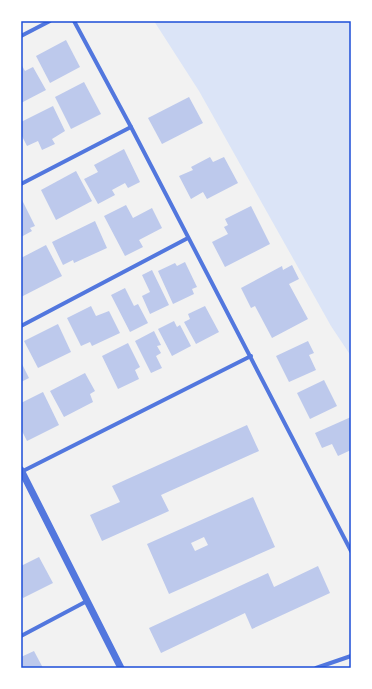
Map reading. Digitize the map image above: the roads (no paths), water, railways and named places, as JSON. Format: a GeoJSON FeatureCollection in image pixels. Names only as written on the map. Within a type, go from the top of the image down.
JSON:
{"type":"FeatureCollection","features":[{"type":"Feature","properties":{"kind":"street"},"geometry":{"type":"LineString","coordinates":[[21,36],[50,21]]}},
{"type":"Feature","properties":{"kind":"street"},"geometry":{"type":"LineString","coordinates":[[74,21],[251,356],[351,551]]}},
{"type":"Feature","properties":{"kind":"street"},"geometry":{"type":"LineString","coordinates":[[21,184],[131,127]]}},
{"type":"Feature","properties":{"kind":"street"},"geometry":{"type":"LineString","coordinates":[[21,326],[188,238]]}},
{"type":"Feature","properties":{"kind":"street"},"geometry":{"type":"LineString","coordinates":[[121,668],[21,471],[251,356]]}},
{"type":"Feature","properties":{"kind":"street"},"geometry":{"type":"LineString","coordinates":[[21,636],[88,601]]}},
{"type":"Feature","properties":{"kind":"street"},"geometry":{"type":"LineString","coordinates":[[316,668],[351,656]]}}]}
